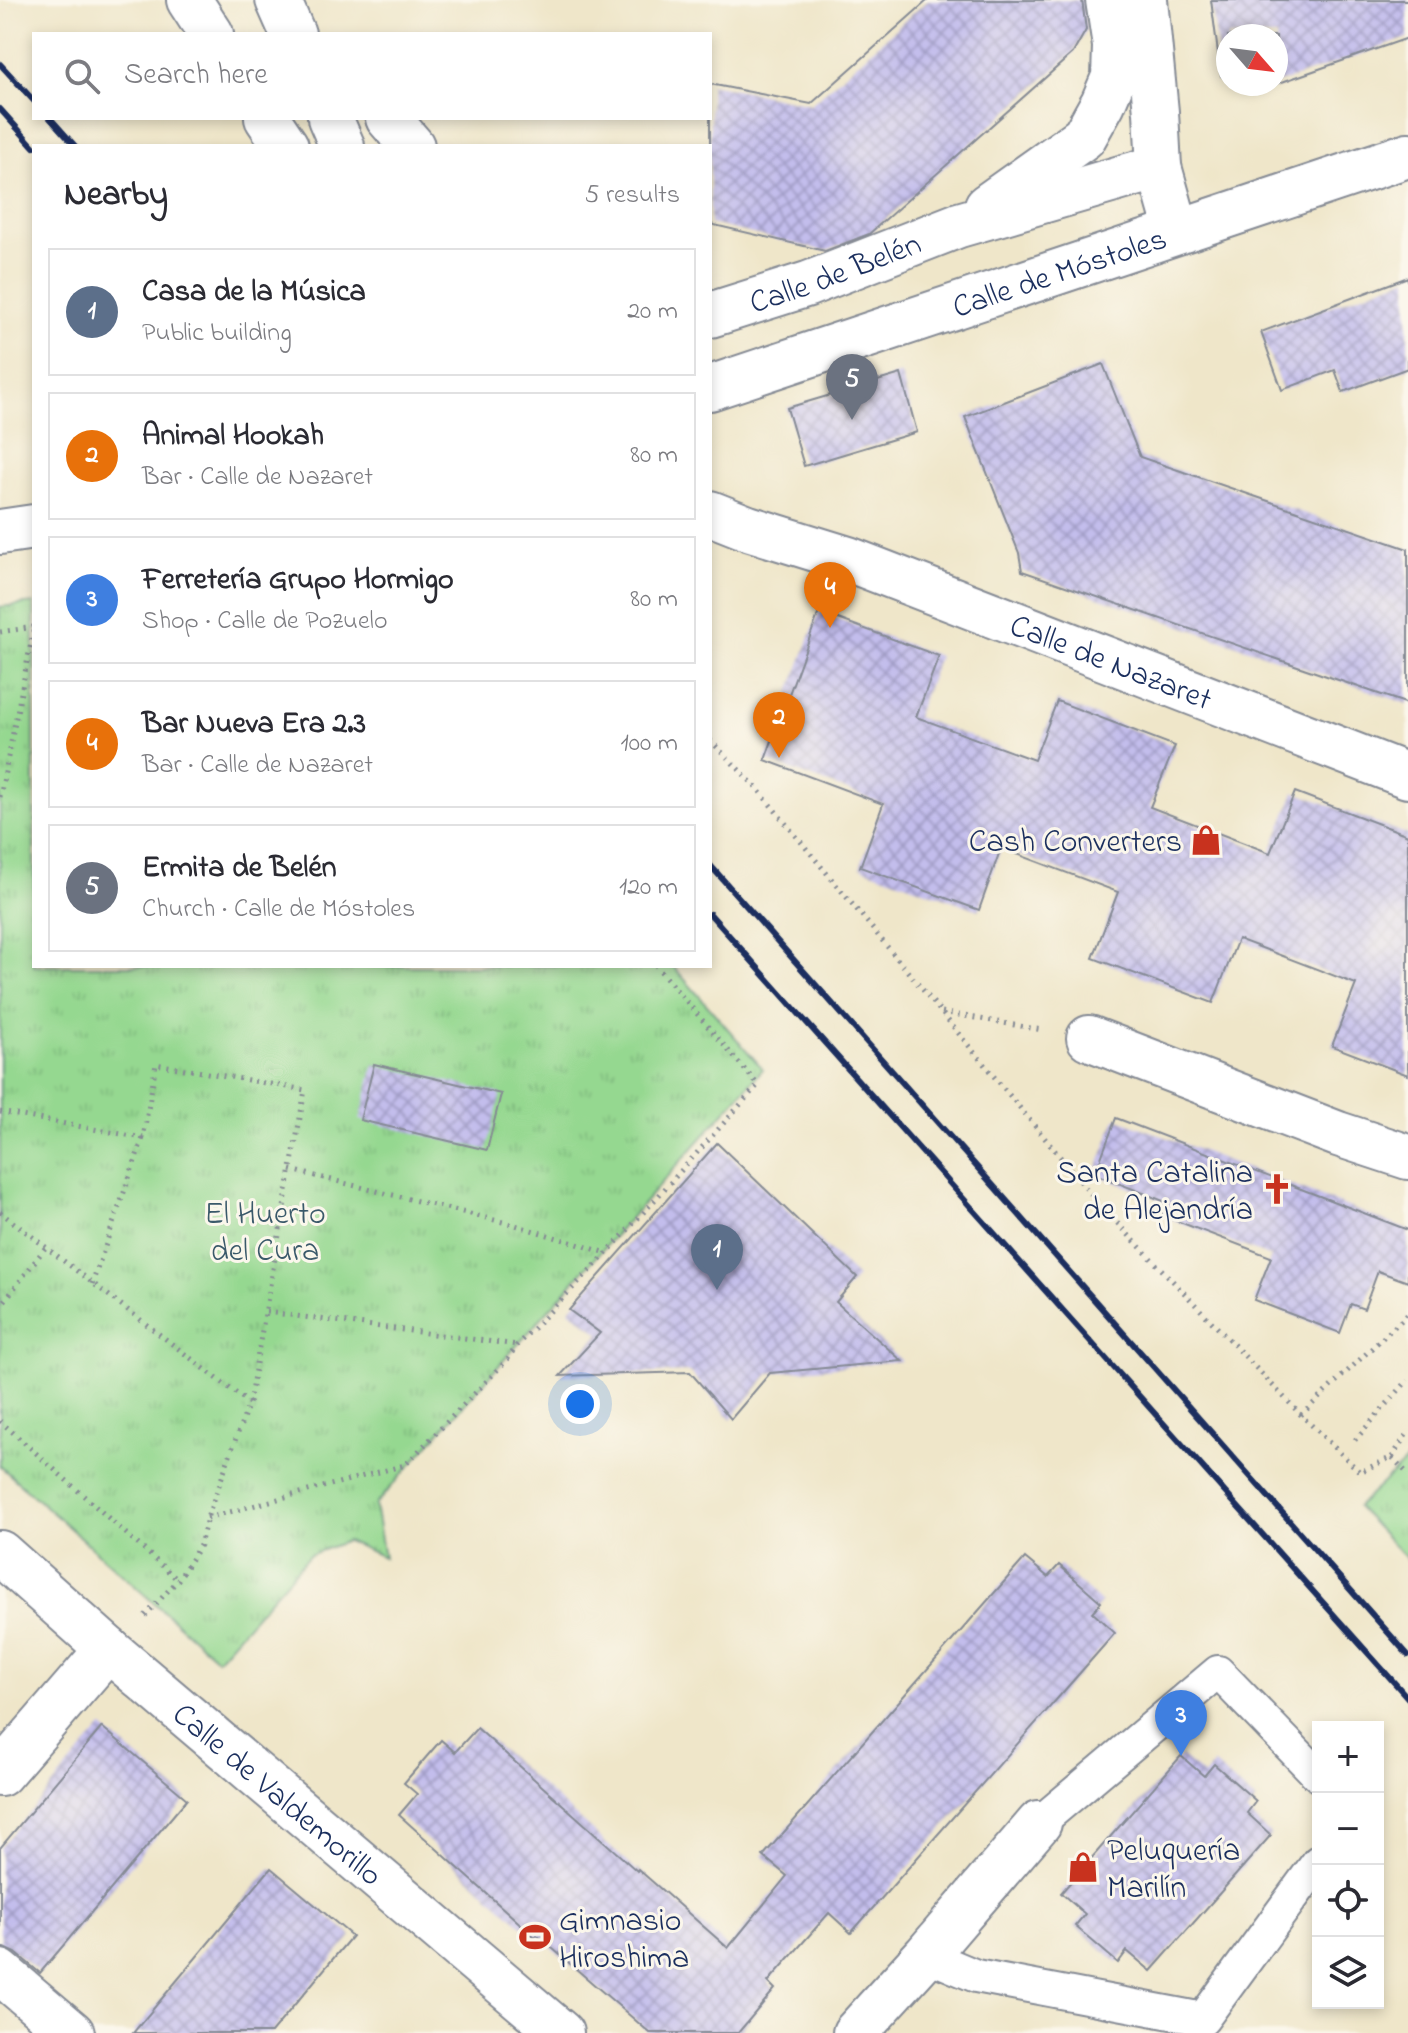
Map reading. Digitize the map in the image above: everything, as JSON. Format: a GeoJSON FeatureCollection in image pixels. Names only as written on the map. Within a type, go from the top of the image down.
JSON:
{"type":"FeatureCollection","features":[{"type":"Feature","properties":{"kind":"street"},"geometry":{"type":"LineString","coordinates":[[189,0],[210,32]]}},
{"type":"Feature","properties":{"kind":"street"},"geometry":{"type":"LineString","coordinates":[[278,0],[292,32]]}},
{"type":"Feature","properties":{"kind":"street"},"geometry":{"type":"LineString","coordinates":[[290,0],[316,32]]}},
{"type":"Feature","properties":{"kind":"street","name":"Calle de Belén"},"geometry":{"type":"LineString","coordinates":[[959,225],[1084,137],[1114,77],[1115,46],[1108,0]]}},
{"type":"Feature","properties":{"kind":"street"},"geometry":{"type":"LineString","coordinates":[[1145,0],[1159,167],[1177,231]]}},
{"type":"Feature","properties":{"kind":"street"},"geometry":{"type":"LineString","coordinates":[[268,120],[285,144]]}},
{"type":"Feature","properties":{"kind":"street"},"geometry":{"type":"LineString","coordinates":[[331,120],[341,144]]}},
{"type":"Feature","properties":{"kind":"street"},"geometry":{"type":"LineString","coordinates":[[390,120],[410,144]]}},
{"type":"Feature","properties":{"kind":"street","name":"Calle de Móstoles"},"geometry":{"type":"LineString","coordinates":[[712,387],[1408,155]]}},
{"type":"Feature","properties":{"kind":"street","name":"Calle de Belén"},"geometry":{"type":"LineString","coordinates":[[712,314],[808,284],[959,225],[1159,167]]}},
{"type":"Feature","properties":{"kind":"street","name":"Calle de Nazaret"},"geometry":{"type":"LineString","coordinates":[[712,514],[848,559],[1408,776]]}},
{"type":"Feature","properties":{"kind":"street"},"geometry":{"type":"LineString","coordinates":[[0,532],[32,527]]}},
{"type":"Feature","properties":{"kind":"street"},"geometry":{"type":"LineString","coordinates":[[1089,1038],[1338,1134],[1408,1157]]}},
{"type":"Feature","properties":{"kind":"street","name":"Calle de Valdemorillo"},"geometry":{"type":"LineString","coordinates":[[0,1553],[108,1649],[561,2033]]}},
{"type":"Feature","properties":{"kind":"street"},"geometry":{"type":"LineString","coordinates":[[0,1774],[108,1649]]}},
{"type":"Feature","properties":{"kind":"street"},"geometry":{"type":"LineString","coordinates":[[855,2033],[1039,1823]]}},
{"type":"Feature","properties":{"kind":"street"},"geometry":{"type":"LineString","coordinates":[[0,1972],[72,2033]]}},
{"type":"Feature","properties":{"kind":"lane"},"geometry":{"type":"LineString","coordinates":[[1039,1823],[1218,1672],[1312,1769]]}},
{"type":"Feature","properties":{"kind":"lane"},"geometry":{"type":"LineString","coordinates":[[926,1955],[976,1976],[1203,2019],[1316,1865]]}},
{"type":"Feature","properties":{"kind":"path"},"geometry":{"type":"LineString","coordinates":[[0,632],[32,628]]}},
{"type":"Feature","properties":{"kind":"path"},"geometry":{"type":"LineString","coordinates":[[0,797],[32,638]]}},
{"type":"Feature","properties":{"kind":"path"},"geometry":{"type":"LineString","coordinates":[[712,742],[755,786],[1099,1204],[1301,1415],[1360,1472],[1392,1457],[1408,1432]]}},
{"type":"Feature","properties":{"kind":"path"},"geometry":{"type":"LineString","coordinates":[[207,1518],[405,1465],[607,1253],[758,1085],[658,968]]}},
{"type":"Feature","properties":{"kind":"path"},"geometry":{"type":"LineString","coordinates":[[941,1011],[1089,1038]]}},
{"type":"Feature","properties":{"kind":"path"},"geometry":{"type":"LineString","coordinates":[[92,1284],[143,1138],[156,1064],[305,1090],[249,1403],[200,1545],[178,1580],[157,1605],[108,1649]]}},
{"type":"Feature","properties":{"kind":"path"},"geometry":{"type":"LineString","coordinates":[[0,1112],[143,1138]]}},
{"type":"Feature","properties":{"kind":"path"},"geometry":{"type":"LineString","coordinates":[[291,1170],[515,1225],[607,1253]]}},
{"type":"Feature","properties":{"kind":"path"},"geometry":{"type":"LineString","coordinates":[[0,1212],[249,1403]]}},
{"type":"Feature","properties":{"kind":"path"},"geometry":{"type":"LineString","coordinates":[[0,1307],[45,1248]]}},
{"type":"Feature","properties":{"kind":"path"},"geometry":{"type":"LineString","coordinates":[[266,1312],[517,1345]]}},
{"type":"Feature","properties":{"kind":"path"},"geometry":{"type":"LineString","coordinates":[[1301,1415],[1408,1314]]}},
{"type":"Feature","properties":{"kind":"path"},"geometry":{"type":"LineString","coordinates":[[1355,1440],[1408,1380]]}},
{"type":"Feature","properties":{"kind":"path"},"geometry":{"type":"LineString","coordinates":[[0,1421],[178,1580]]}},
{"type":"Feature","properties":{"kind":"path"},"geometry":{"type":"LineString","coordinates":[[1392,1457],[1408,1474]]}},
{"type":"Feature","properties":{"kind":"green space","name":"El Huerto del Cura"},"geometry":{"type":"Polygon","coordinates":[[[32,603],[32,968],[675,968],[763,1069],[375,1505],[384,1557],[347,1541],[309,1555],[217,1659],[0,1466],[0,607],[32,603]]]}},
{"type":"Feature","properties":{"kind":"green space"},"geometry":{"type":"Polygon","coordinates":[[[1408,1459],[1408,1560],[1357,1507],[1408,1459]]]}},
{"type":"Feature","properties":{"kind":"building"},"geometry":{"type":"Polygon","coordinates":[[[928,0],[1082,0],[1086,30],[1073,53],[869,234],[825,251],[712,224],[712,84],[811,104],[928,0]]]}},
{"type":"Feature","properties":{"kind":"building"},"geometry":{"type":"Polygon","coordinates":[[[1211,0],[1408,0],[1408,38],[1288,80],[1288,24],[1216,24],[1216,38],[1211,0]]]}},
{"type":"Feature","properties":{"kind":"building"},"geometry":{"type":"Polygon","coordinates":[[[1408,277],[1408,368],[1343,392],[1335,370],[1282,390],[1261,332],[1408,277]]]}},
{"type":"Feature","properties":{"kind":"building"},"geometry":{"type":"Polygon","coordinates":[[[1103,364],[1140,457],[1408,549],[1408,704],[1022,571],[1019,553],[965,417],[1103,364]]]}},
{"type":"Feature","properties":{"kind":"building"},"geometry":{"type":"Polygon","coordinates":[[[901,374],[917,432],[804,466],[787,408],[901,374]]]}},
{"type":"Feature","properties":{"kind":"building"},"geometry":{"type":"Polygon","coordinates":[[[819,612],[939,656],[916,717],[1034,760],[1057,701],[1175,746],[1150,807],[1270,853],[1295,792],[1408,835],[1408,1075],[1332,1046],[1356,984],[1238,939],[1213,1003],[1093,958],[1118,892],[1001,848],[979,910],[860,867],[883,804],[765,760],[819,612]]]}},
{"type":"Feature","properties":{"kind":"building"},"geometry":{"type":"Polygon","coordinates":[[[374,1064],[501,1094],[487,1150],[360,1120],[374,1064]]]}},
{"type":"Feature","properties":{"kind":"building"},"geometry":{"type":"Polygon","coordinates":[[[1116,1118],[1408,1230],[1408,1282],[1378,1271],[1364,1309],[1351,1304],[1340,1333],[1254,1300],[1271,1257],[1161,1215],[1166,1202],[1095,1174],[1116,1118]]]}},
{"type":"Feature","properties":{"kind":"building"},"geometry":{"type":"Polygon","coordinates":[[[717,1143],[857,1277],[836,1302],[902,1361],[770,1373],[731,1419],[690,1372],[560,1376],[600,1333],[569,1310],[717,1143]]]}},
{"type":"Feature","properties":{"kind":"building"},"geometry":{"type":"Polygon","coordinates":[[[1025,1558],[1048,1577],[1059,1565],[1101,1602],[1092,1612],[1115,1633],[851,1933],[829,1913],[768,1982],[775,1989],[738,2033],[650,2033],[537,1935],[535,1937],[399,1815],[417,1794],[404,1783],[441,1740],[455,1752],[477,1728],[728,1948],[787,1876],[763,1856],[1025,1558]]]}},
{"type":"Feature","properties":{"kind":"building"},"geometry":{"type":"Polygon","coordinates":[[[102,1727],[187,1799],[40,1973],[16,1953],[0,1948],[0,1848],[102,1727]]]}},
{"type":"Feature","properties":{"kind":"building"},"geometry":{"type":"Polygon","coordinates":[[[1181,1756],[1204,1776],[1214,1764],[1256,1801],[1247,1813],[1271,1835],[1151,1971],[1127,1951],[1118,1963],[1075,1926],[1085,1914],[1061,1893],[1181,1756]]]}},
{"type":"Feature","properties":{"kind":"building"},"geometry":{"type":"Polygon","coordinates":[[[271,1868],[352,1936],[271,2033],[133,2033],[271,1868]]]}},
{"type":"Feature","properties":{"kind":"railway"},"geometry":{"type":"LineString","coordinates":[[0,64],[32,99]]}},
{"type":"Feature","properties":{"kind":"railway"},"geometry":{"type":"LineString","coordinates":[[0,109],[32,145]]}},
{"type":"Feature","properties":{"kind":"railway"},"geometry":{"type":"LineString","coordinates":[[52,120],[73,144]]}},
{"type":"Feature","properties":{"kind":"railway"},"geometry":{"type":"LineString","coordinates":[[712,867],[1408,1655]]}},
{"type":"Feature","properties":{"kind":"railway"},"geometry":{"type":"LineString","coordinates":[[712,916],[1408,1698]]}},
{"type":"Feature","properties":{"kind":"place","name":"Ermita de Belén"},"geometry":{"type":"Point","coordinates":[852,420]}},
{"type":"Feature","properties":{"kind":"place","name":"Bar Nueva Era 2.3"},"geometry":{"type":"Point","coordinates":[830,628]}},
{"type":"Feature","properties":{"kind":"place","name":"Animal Hookah"},"geometry":{"type":"Point","coordinates":[779,758]}},
{"type":"Feature","properties":{"kind":"place","name":"Cash Converters"},"geometry":{"type":"Point","coordinates":[1206,840]}},
{"type":"Feature","properties":{"kind":"place","name":"Santa Catalina de Alejandría"},"geometry":{"type":"Point","coordinates":[1277,1189]}},
{"type":"Feature","properties":{"kind":"place","name":"Casa de la Música"},"geometry":{"type":"Point","coordinates":[717,1290]}},
{"type":"Feature","properties":{"kind":"place","name":"Ferretería Grupo Hormigo"},"geometry":{"type":"Point","coordinates":[1181,1756]}},
{"type":"Feature","properties":{"kind":"place","name":"Peluquería Marilín"},"geometry":{"type":"Point","coordinates":[1083,1867]}},
{"type":"Feature","properties":{"kind":"place","name":"Gimnasio Hiroshima"},"geometry":{"type":"Point","coordinates":[535,1937]}}]}
